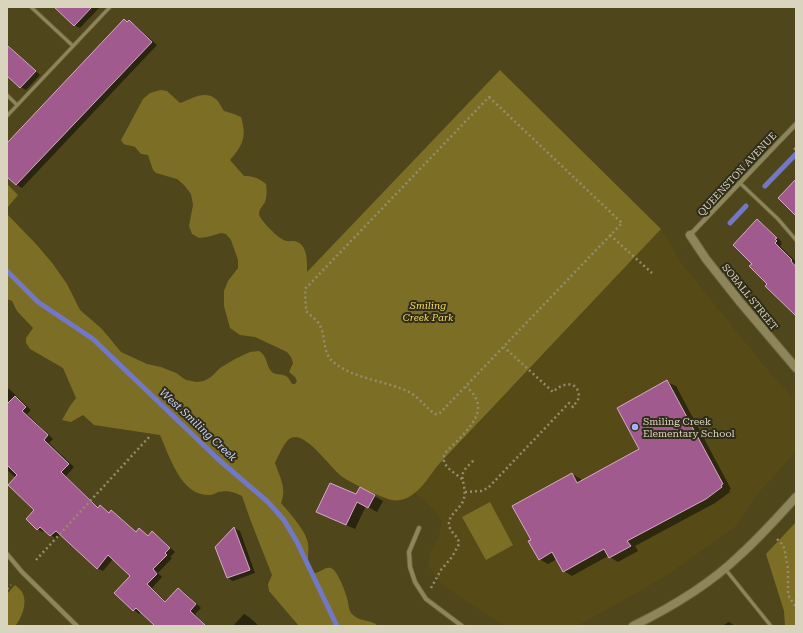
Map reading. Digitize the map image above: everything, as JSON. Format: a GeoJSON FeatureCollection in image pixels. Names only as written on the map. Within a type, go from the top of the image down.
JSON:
{"type":"FeatureCollection","features":[{"type":"Feature","properties":{"kind":"street","name":"QUEENSTON AVENUE"},"geometry":{"type":"LineString","coordinates":[[690,235],[796,124]]}},
{"type":"Feature","properties":{"kind":"street","name":"SOBALL STREET"},"geometry":{"type":"LineString","coordinates":[[690,235],[706,259],[740,302],[796,368]]}},
{"type":"Feature","properties":{"kind":"street"},"geometry":{"type":"LineString","coordinates":[[633,626],[687,597],[724,569],[740,556],[796,498]]}},
{"type":"Feature","properties":{"kind":"street"},"geometry":{"type":"LineString","coordinates":[[419,528],[409,552],[410,567],[415,582],[426,599],[462,626]]}},
{"type":"Feature","properties":{"kind":"street"},"geometry":{"type":"LineString","coordinates":[[7,554],[22,572],[77,626]]}},
{"type":"Feature","properties":{"kind":"lane"},"geometry":{"type":"LineString","coordinates":[[31,7],[73,46]]}},
{"type":"Feature","properties":{"kind":"lane"},"geometry":{"type":"LineString","coordinates":[[7,116],[110,7]]}},
{"type":"Feature","properties":{"kind":"lane"},"geometry":{"type":"LineString","coordinates":[[7,95],[17,105]]}},
{"type":"Feature","properties":{"kind":"lane"},"geometry":{"type":"LineString","coordinates":[[740,183],[782,223],[796,240]]}},
{"type":"Feature","properties":{"kind":"lane"},"geometry":{"type":"LineString","coordinates":[[724,569],[771,626]]}},
{"type":"Feature","properties":{"kind":"path"},"geometry":{"type":"LineString","coordinates":[[490,96],[622,223],[610,235],[466,387],[441,412],[435,414],[408,391],[358,375],[335,363],[327,354],[319,324],[306,311],[306,289],[490,96]]}},
{"type":"Feature","properties":{"kind":"path"},"geometry":{"type":"LineString","coordinates":[[610,235],[652,273]]}},
{"type":"Feature","properties":{"kind":"path"},"geometry":{"type":"LineString","coordinates":[[465,492],[481,491],[488,488],[569,403],[573,407],[579,398],[577,390],[574,386],[568,384],[561,386],[553,392],[504,346]]}},
{"type":"Feature","properties":{"kind":"path"},"geometry":{"type":"LineString","coordinates":[[431,589],[441,570],[452,557],[460,544],[448,524],[451,517],[461,505],[465,492],[465,486],[462,479],[446,466],[443,458],[445,453],[470,427],[477,414],[477,400],[466,387]]}},
{"type":"Feature","properties":{"kind":"path"},"geometry":{"type":"LineString","coordinates":[[36,560],[150,436]]}},
{"type":"Feature","properties":{"kind":"path"},"geometry":{"type":"LineString","coordinates":[[462,479],[463,472],[475,459]]}},
{"type":"Feature","properties":{"kind":"path"},"geometry":{"type":"LineString","coordinates":[[777,539],[783,545],[785,552],[788,569],[788,595],[796,607]]}},
{"type":"Feature","properties":{"kind":"path"},"geometry":{"type":"LineString","coordinates":[[7,589],[11,585]]}},
{"type":"Feature","properties":{"kind":"shaded area","name":"Smiling Creek Elementary School"},"geometry":{"type":"Polygon","coordinates":[[[661,229],[679,260],[761,362],[796,402],[796,452],[758,493],[736,526],[677,568],[647,587],[577,626],[505,626],[444,586],[433,573],[429,566],[430,552],[438,539],[441,528],[441,518],[414,492],[661,229]]]}},
{"type":"Feature","properties":{"kind":"green space","name":"Smiling Creek Park"},"geometry":{"type":"Polygon","coordinates":[[[500,70],[661,229],[440,463],[422,487],[413,495],[400,500],[392,500],[381,496],[350,482],[340,475],[317,451],[303,440],[297,437],[291,438],[286,442],[275,463],[283,488],[283,498],[281,503],[297,522],[307,539],[309,567],[314,573],[327,568],[334,570],[343,586],[351,613],[355,617],[376,624],[377,626],[299,626],[269,591],[268,584],[272,575],[242,496],[228,491],[222,491],[210,495],[200,494],[191,489],[184,482],[172,463],[160,435],[94,425],[83,415],[71,422],[62,420],[76,398],[63,368],[30,349],[26,343],[26,338],[33,328],[17,311],[12,301],[7,299],[7,214],[53,264],[67,284],[80,310],[102,329],[121,352],[147,364],[161,367],[176,373],[186,380],[197,382],[204,381],[211,377],[220,368],[235,359],[250,352],[259,351],[264,355],[269,369],[273,373],[286,376],[292,384],[295,384],[297,381],[295,377],[289,372],[293,363],[287,352],[255,337],[240,335],[230,328],[224,306],[224,291],[228,281],[238,268],[238,260],[231,240],[226,234],[221,233],[199,238],[192,234],[189,226],[193,205],[191,194],[177,179],[156,173],[153,170],[148,155],[141,154],[135,147],[122,142],[121,140],[143,99],[150,93],[160,90],[167,91],[180,103],[198,96],[208,95],[219,102],[224,111],[241,117],[244,130],[243,140],[238,150],[230,160],[244,176],[256,178],[266,184],[266,198],[259,214],[260,217],[269,228],[283,240],[299,242],[302,245],[306,254],[307,272],[500,70]]]}},
{"type":"Feature","properties":{"kind":"green space"},"geometry":{"type":"Polygon","coordinates":[[[7,184],[18,195],[7,208],[7,184]]]}},
{"type":"Feature","properties":{"kind":"green space"},"geometry":{"type":"Polygon","coordinates":[[[490,502],[513,545],[486,560],[462,517],[490,502]]]}},
{"type":"Feature","properties":{"kind":"green space"},"geometry":{"type":"Polygon","coordinates":[[[796,522],[796,626],[785,626],[784,611],[766,554],[796,522]]]}},
{"type":"Feature","properties":{"kind":"green space"},"geometry":{"type":"Polygon","coordinates":[[[15,585],[24,596],[24,605],[20,619],[15,626],[7,626],[7,594],[15,585]]]}},
{"type":"Feature","properties":{"kind":"building"},"geometry":{"type":"Polygon","coordinates":[[[54,7],[92,7],[74,26],[54,7]]]}},
{"type":"Feature","properties":{"kind":"building"},"geometry":{"type":"Polygon","coordinates":[[[124,19],[127,22],[129,20],[152,42],[16,185],[7,177],[7,143],[124,19]]]}},
{"type":"Feature","properties":{"kind":"building"},"geometry":{"type":"Polygon","coordinates":[[[7,45],[36,71],[20,88],[7,76],[7,45]]]}},
{"type":"Feature","properties":{"kind":"building"},"geometry":{"type":"Polygon","coordinates":[[[796,179],[796,216],[778,198],[796,179]]]}},
{"type":"Feature","properties":{"kind":"building"},"geometry":{"type":"Polygon","coordinates":[[[757,219],[777,238],[775,239],[777,241],[775,243],[792,260],[791,261],[796,267],[796,316],[765,286],[767,284],[749,266],[752,264],[733,245],[757,219]]]}},
{"type":"Feature","properties":{"kind":"building"},"geometry":{"type":"Polygon","coordinates":[[[667,380],[723,484],[721,485],[722,487],[706,499],[627,541],[631,546],[609,558],[604,549],[563,572],[552,552],[539,560],[528,541],[531,540],[512,506],[572,473],[577,483],[639,449],[617,408],[667,380]]]}},
{"type":"Feature","properties":{"kind":"building"},"geometry":{"type":"Polygon","coordinates":[[[15,396],[26,407],[22,411],[48,435],[44,440],[69,464],[61,472],[98,508],[100,505],[109,513],[111,510],[136,532],[139,528],[148,536],[152,531],[170,548],[165,553],[167,555],[153,569],[157,574],[147,584],[165,602],[178,588],[196,604],[190,611],[206,626],[155,626],[136,608],[133,611],[114,593],[130,576],[108,555],[97,569],[56,531],[50,536],[40,527],[37,530],[26,519],[34,510],[8,485],[17,475],[7,465],[7,404],[15,396]]]}},
{"type":"Feature","properties":{"kind":"building"},"geometry":{"type":"Polygon","coordinates":[[[330,483],[356,494],[360,487],[375,495],[368,508],[357,502],[346,525],[316,512],[330,483]]]}},
{"type":"Feature","properties":{"kind":"building"},"geometry":{"type":"Polygon","coordinates":[[[234,527],[250,570],[227,578],[215,547],[234,527]]]}},
{"type":"Feature","properties":{"kind":"waterway"},"geometry":{"type":"LineString","coordinates":[[765,186],[796,154]]}},
{"type":"Feature","properties":{"kind":"waterway"},"geometry":{"type":"LineString","coordinates":[[730,223],[746,206]]}},
{"type":"Feature","properties":{"kind":"waterway","name":"West Smiling Creek"},"geometry":{"type":"LineString","coordinates":[[7,271],[38,302],[93,339],[218,459],[268,502],[284,520],[297,542],[337,626]]}},
{"type":"Feature","properties":{"kind":"place","name":"Smiling Creek Elementary School"},"geometry":{"type":"Point","coordinates":[635,427]}}]}
